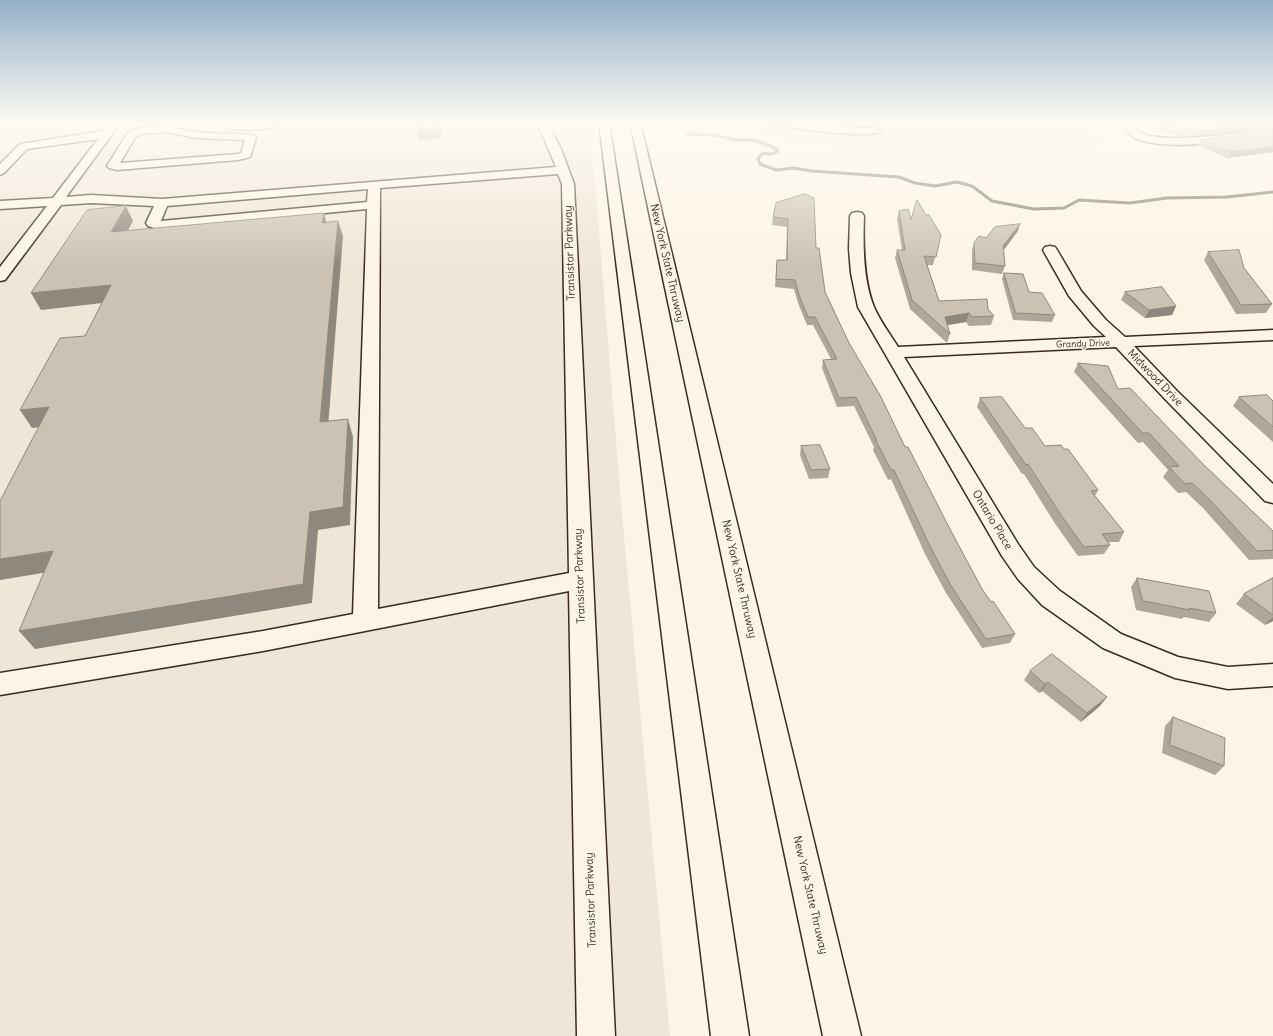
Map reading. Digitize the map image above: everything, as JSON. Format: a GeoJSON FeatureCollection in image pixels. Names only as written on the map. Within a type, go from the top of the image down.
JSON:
{"type":"FeatureCollection","features":[{"type":"Feature","properties":{"kind":"main road"},"geometry":{"type":"LineString","coordinates":[[0,277],[80,170]]}},
{"type":"Feature","properties":{"kind":"main road"},"geometry":{"type":"LineString","coordinates":[[0,205],[91,199],[162,203],[559,170]]}},
{"type":"Feature","properties":{"kind":"main road","name":"Transistor Parkway"},"geometry":{"type":"LineString","coordinates":[[563,170],[568,184],[596,1036]]}},
{"type":"Feature","properties":{"kind":"main road"},"geometry":{"type":"LineString","coordinates":[[611,170],[730,1036]]}},
{"type":"Feature","properties":{"kind":"main road","name":"New York State Thruway"},"geometry":{"type":"LineString","coordinates":[[646,170],[842,1036]]}},
{"type":"Feature","properties":{"kind":"main road"},"geometry":{"type":"LineString","coordinates":[[365,622],[374,185]]}},
{"type":"Feature","properties":{"kind":"main road"},"geometry":{"type":"LineString","coordinates":[[162,203],[153,223],[157,225],[374,205]]}},
{"type":"Feature","properties":{"kind":"main road","name":"Ontario Place"},"geometry":{"type":"LineString","coordinates":[[857,216],[856,250],[858,273],[866,307],[1010,550],[1026,573],[1051,598],[1112,641],[1175,667],[1228,678],[1273,675]]}},
{"type":"Feature","properties":{"kind":"main road","name":"Midwood Drive"},"geometry":{"type":"LineString","coordinates":[[1050,250],[1074,293],[1100,323],[1122,342],[1171,395],[1273,496]]}},
{"type":"Feature","properties":{"kind":"main road","name":"Grandy Drive"},"geometry":{"type":"LineString","coordinates":[[892,352],[1273,335]]}},
{"type":"Feature","properties":{"kind":"main road"},"geometry":{"type":"LineString","coordinates":[[0,684],[263,641],[580,580]]}},
{"type":"Feature","properties":{"kind":"shaded area"},"geometry":{"type":"Polygon","coordinates":[[[0,170],[594,170],[622,514],[670,1036],[0,1036],[0,170]]]}},
{"type":"Feature","properties":{"kind":"building"},"geometry":{"type":"Polygon","coordinates":[[[805,194],[814,198],[816,248],[819,248],[825,292],[849,343],[881,397],[905,447],[908,447],[982,589],[991,602],[993,601],[1015,634],[986,639],[950,584],[929,544],[894,470],[891,470],[876,441],[856,397],[839,398],[823,360],[837,359],[815,317],[808,317],[795,280],[776,279],[777,260],[787,260],[788,219],[773,217],[776,203],[805,194]]]}},
{"type":"Feature","properties":{"kind":"building"},"geometry":{"type":"Polygon","coordinates":[[[917,200],[926,215],[929,215],[941,235],[936,257],[924,256],[939,301],[987,299],[988,309],[994,316],[972,317],[969,313],[945,317],[950,334],[912,300],[897,250],[905,250],[899,211],[908,209],[911,219],[917,200]]]}},
{"type":"Feature","properties":{"kind":"building"},"geometry":{"type":"Polygon","coordinates":[[[126,206],[111,232],[324,213],[322,223],[338,221],[320,422],[348,419],[343,507],[310,512],[303,584],[19,631],[53,551],[0,559],[0,501],[49,407],[20,410],[60,338],[85,336],[111,285],[31,293],[87,210],[126,206]]]}},
{"type":"Feature","properties":{"kind":"building"},"geometry":{"type":"Polygon","coordinates":[[[1020,224],[1003,246],[1005,266],[975,263],[974,243],[979,236],[986,238],[995,227],[1020,224]]]}},
{"type":"Feature","properties":{"kind":"building"},"geometry":{"type":"Polygon","coordinates":[[[1239,250],[1244,268],[1272,304],[1241,305],[1208,252],[1239,250]]]}},
{"type":"Feature","properties":{"kind":"building"},"geometry":{"type":"Polygon","coordinates":[[[1004,273],[1023,274],[1029,292],[1042,293],[1055,315],[1016,313],[1004,273]]]}},
{"type":"Feature","properties":{"kind":"building"},"geometry":{"type":"Polygon","coordinates":[[[1162,287],[1176,306],[1149,310],[1125,292],[1162,287]]]}},
{"type":"Feature","properties":{"kind":"building"},"geometry":{"type":"Polygon","coordinates":[[[1078,363],[1108,366],[1118,389],[1130,388],[1203,464],[1273,531],[1273,550],[1257,551],[1209,499],[1192,483],[1185,484],[1169,467],[1179,466],[1149,433],[1143,433],[1078,363]]]}},
{"type":"Feature","properties":{"kind":"building"},"geometry":{"type":"Polygon","coordinates":[[[1267,395],[1273,401],[1273,427],[1239,397],[1267,395]]]}},
{"type":"Feature","properties":{"kind":"building"},"geometry":{"type":"Polygon","coordinates":[[[1002,397],[1025,428],[1032,428],[1045,446],[1061,445],[1064,449],[1068,449],[1098,490],[1091,491],[1124,532],[1102,534],[1110,545],[1084,547],[1028,464],[1026,465],[980,398],[1002,397]]]}},
{"type":"Feature","properties":{"kind":"building"},"geometry":{"type":"Polygon","coordinates":[[[820,445],[830,469],[811,470],[801,446],[820,445]]]}},
{"type":"Feature","properties":{"kind":"building"},"geometry":{"type":"Polygon","coordinates":[[[1137,578],[1209,591],[1216,613],[1189,608],[1190,610],[1143,601],[1137,578]]]}},
{"type":"Feature","properties":{"kind":"building"},"geometry":{"type":"Polygon","coordinates":[[[1273,578],[1273,615],[1244,594],[1273,578]]]}},
{"type":"Feature","properties":{"kind":"building"},"geometry":{"type":"Polygon","coordinates":[[[1052,654],[1107,697],[1087,713],[1048,682],[1045,684],[1030,671],[1052,654]]]}},
{"type":"Feature","properties":{"kind":"building"},"geometry":{"type":"Polygon","coordinates":[[[1173,717],[1225,738],[1224,766],[1170,745],[1173,717]]]}},
{"type":"Feature","properties":{"kind":"waterway"},"geometry":{"type":"LineString","coordinates":[[808,170],[899,177],[915,183],[935,186],[957,182],[972,186],[992,201],[1034,209],[1064,208],[1079,200],[1130,203],[1167,198],[1227,197],[1273,192]]}}]}
